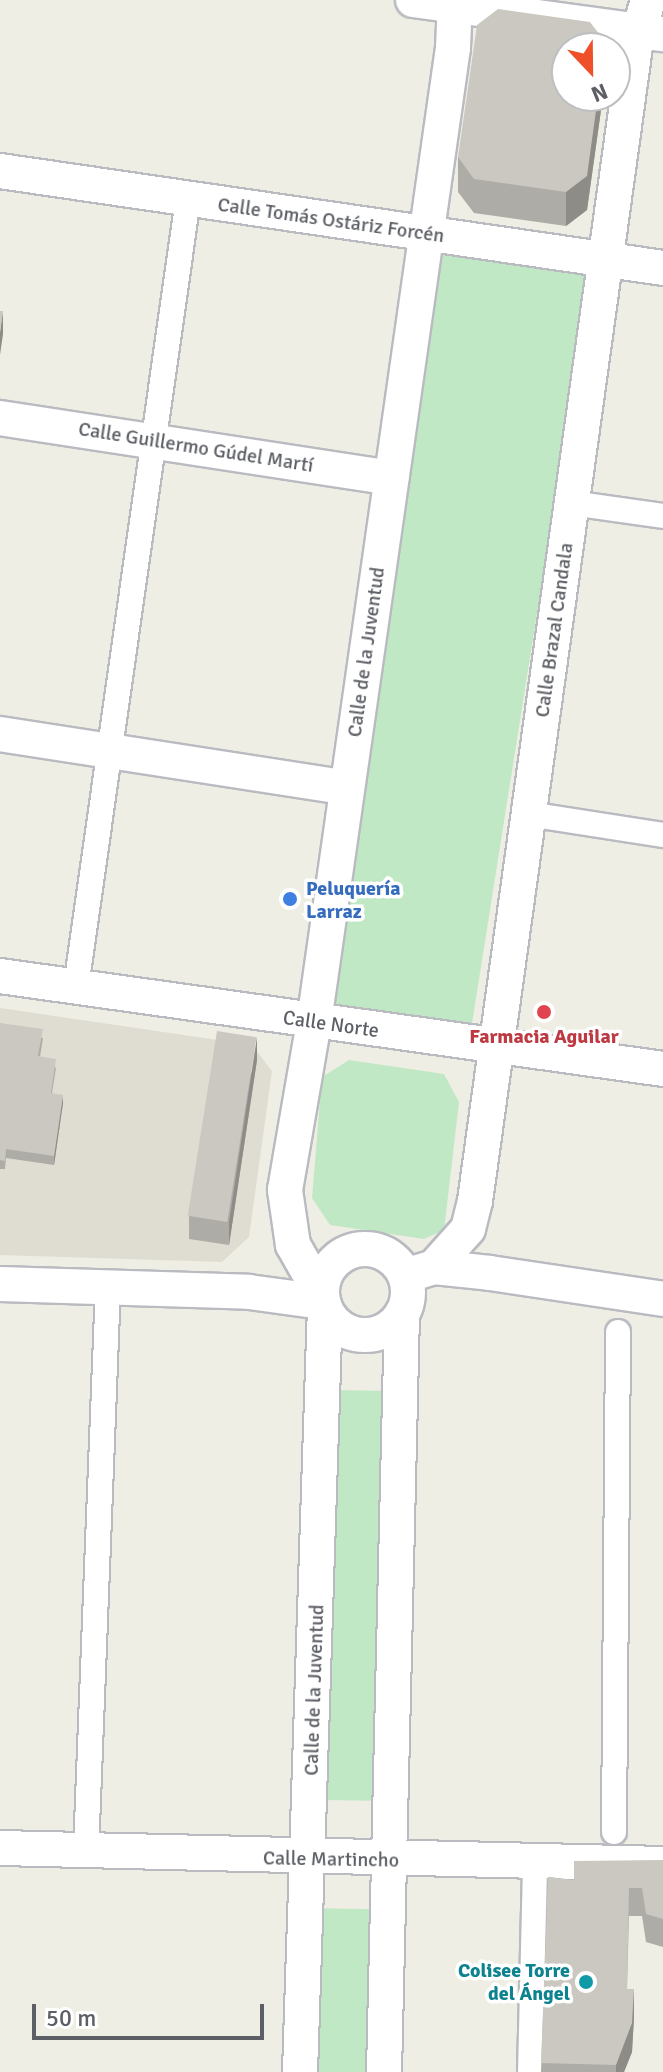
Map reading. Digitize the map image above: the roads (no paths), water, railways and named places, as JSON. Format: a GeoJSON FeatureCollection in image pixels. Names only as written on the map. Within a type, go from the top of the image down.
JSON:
{"type":"FeatureCollection","features":[{"type":"Feature","properties":{"kind":"street"},"geometry":{"type":"LineString","coordinates":[[413,0],[650,21]]}},
{"type":"Feature","properties":{"kind":"street","name":"Calle de la Juventud"},"geometry":{"type":"LineString","coordinates":[[300,2072],[309,1857],[323,1302],[297,1255],[285,1210],[426,233],[455,3]]}},
{"type":"Feature","properties":{"kind":"street","name":"Calle Brazal Candala"},"geometry":{"type":"LineString","coordinates":[[468,1229],[607,260],[650,21]]}},
{"type":"Feature","properties":{"kind":"street","name":"Calle Tomás Ostáriz Forcén"},"geometry":{"type":"LineString","coordinates":[[0,171],[663,268]]}},
{"type":"Feature","properties":{"kind":"street"},"geometry":{"type":"LineString","coordinates":[[76,987],[106,749],[188,199]]}},
{"type":"Feature","properties":{"kind":"street","name":"Calle Guillermo Gúdel Martí"},"geometry":{"type":"LineString","coordinates":[[0,418],[153,439],[391,478]]}},
{"type":"Feature","properties":{"kind":"street"},"geometry":{"type":"LineString","coordinates":[[572,503],[663,516]]}},
{"type":"Feature","properties":{"kind":"street"},"geometry":{"type":"LineString","coordinates":[[0,734],[347,788]]}},
{"type":"Feature","properties":{"kind":"street"},"geometry":{"type":"LineString","coordinates":[[528,814],[663,835]]}},
{"type":"Feature","properties":{"kind":"street","name":"Calle Norte"},"geometry":{"type":"LineString","coordinates":[[0,976],[663,1069]]}},
{"type":"Feature","properties":{"kind":"street"},"geometry":{"type":"LineString","coordinates":[[384,2072],[402,1314],[420,1272],[468,1229],[490,1273]]}},
{"type":"Feature","properties":{"kind":"street"},"geometry":{"type":"LineString","coordinates":[[402,1314],[385,1331],[362,1336],[340,1327],[323,1302],[332,1265],[361,1249],[392,1258],[420,1272],[490,1273],[663,1299]]}},
{"type":"Feature","properties":{"kind":"street"},"geometry":{"type":"LineString","coordinates":[[0,1284],[249,1292],[323,1302]]}},
{"type":"Feature","properties":{"kind":"street"},"geometry":{"type":"LineString","coordinates":[[86,1851],[108,1287]]}},
{"type":"Feature","properties":{"kind":"street"},"geometry":{"type":"LineString","coordinates":[[614,1832],[618,1332]]}},
{"type":"Feature","properties":{"kind":"street","name":"Calle Martincho"},"geometry":{"type":"LineString","coordinates":[[0,1848],[391,1860],[663,1864]]}},
{"type":"Feature","properties":{"kind":"street"},"geometry":{"type":"LineString","coordinates":[[530,2072],[535,1862]]}},
{"type":"Feature","properties":{"kind":"place","name":"Peluquería Larraz"},"geometry":{"type":"Point","coordinates":[290,899]}},
{"type":"Feature","properties":{"kind":"place","name":"Farmacia Aguilar"},"geometry":{"type":"Point","coordinates":[544,1012]}},
{"type":"Feature","properties":{"kind":"place","name":"Colisee Torre del Ángel"},"geometry":{"type":"Point","coordinates":[586,1982]}}]}
